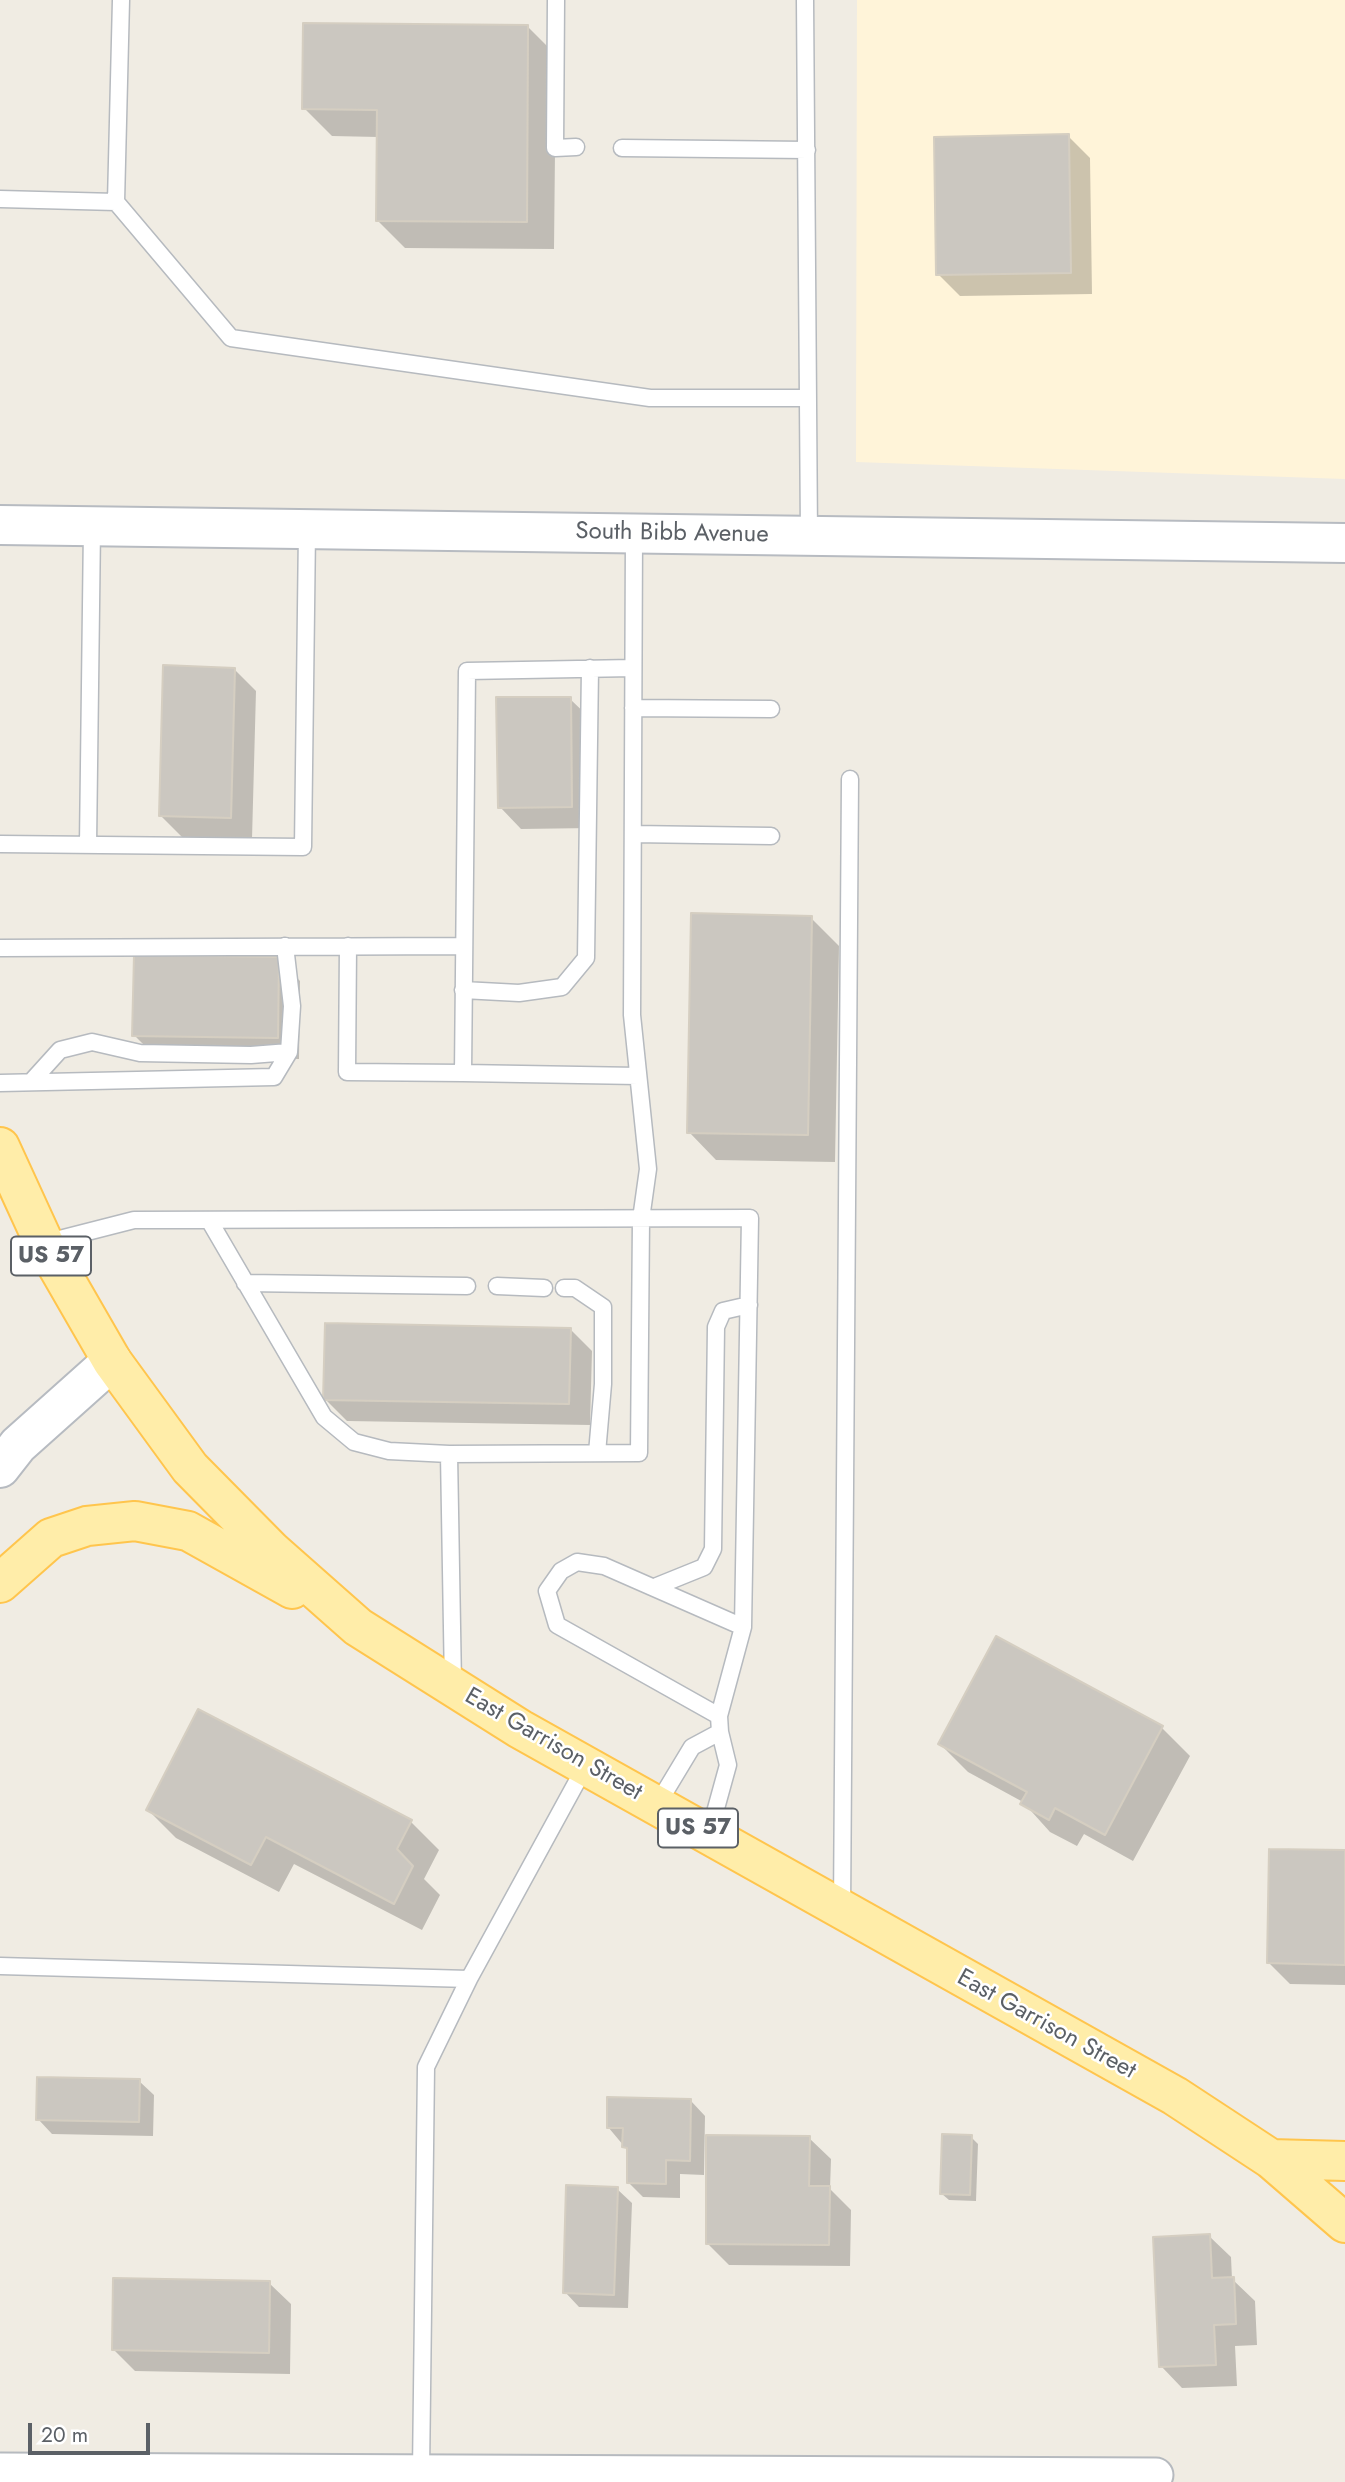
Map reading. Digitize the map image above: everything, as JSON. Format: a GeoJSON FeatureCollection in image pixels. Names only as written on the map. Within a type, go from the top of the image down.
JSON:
{"type":"FeatureCollection","features":[{"type":"Feature","properties":{"kind":"main road","name":"South Bibb Avenue"},"geometry":{"type":"LineString","coordinates":[[0,525],[1345,543]]}},
{"type":"Feature","properties":{"kind":"main road","name":"US 57"},"geometry":{"type":"LineString","coordinates":[[0,1147],[44,1243],[112,1361]]}},
{"type":"Feature","properties":{"kind":"main road","name":"East Garrison Street"},"geometry":{"type":"LineString","coordinates":[[112,1361],[190,1468],[272,1551],[358,1626],[520,1729],[1175,2096],[1271,2159],[1345,2223]]}},
{"type":"Feature","properties":{"kind":"main road"},"geometry":{"type":"LineString","coordinates":[[0,1468],[18,1445],[112,1361]]}},
{"type":"Feature","properties":{"kind":"main road"},"geometry":{"type":"LineString","coordinates":[[0,1583],[51,1538],[87,1526],[135,1521],[188,1531],[358,1626]]}},
{"type":"Feature","properties":{"kind":"main road"},"geometry":{"type":"LineString","coordinates":[[1271,2159],[1345,2161]]}},
{"type":"Feature","properties":{"kind":"street"},"geometry":{"type":"LineString","coordinates":[[0,2470],[1156,2475]]}},
{"type":"Feature","properties":{"kind":"lane"},"geometry":{"type":"LineString","coordinates":[[121,0],[116,202],[231,338],[650,398],[808,398]]}},
{"type":"Feature","properties":{"kind":"lane"},"geometry":{"type":"LineString","coordinates":[[556,0],[555,148],[576,147]]}},
{"type":"Feature","properties":{"kind":"lane"},"geometry":{"type":"LineString","coordinates":[[805,0],[809,536]]}},
{"type":"Feature","properties":{"kind":"lane"},"geometry":{"type":"LineString","coordinates":[[622,148],[807,150]]}},
{"type":"Feature","properties":{"kind":"lane"},"geometry":{"type":"LineString","coordinates":[[0,199],[116,202]]}},
{"type":"Feature","properties":{"kind":"lane"},"geometry":{"type":"LineString","coordinates":[[88,845],[92,527]]}},
{"type":"Feature","properties":{"kind":"lane"},"geometry":{"type":"LineString","coordinates":[[0,844],[303,846],[307,530]]}},
{"type":"Feature","properties":{"kind":"lane"},"geometry":{"type":"LineString","coordinates":[[209,1220],[324,1418],[354,1442],[389,1451],[449,1454],[639,1453],[641,1219],[648,1169],[632,1016],[634,534]]}},
{"type":"Feature","properties":{"kind":"lane"},"geometry":{"type":"LineString","coordinates":[[463,990],[519,993],[562,987],[586,958],[590,668]]}},
{"type":"Feature","properties":{"kind":"lane"},"geometry":{"type":"LineString","coordinates":[[463,1073],[467,671],[633,668]]}},
{"type":"Feature","properties":{"kind":"lane"},"geometry":{"type":"LineString","coordinates":[[633,708],[771,709]]}},
{"type":"Feature","properties":{"kind":"lane"},"geometry":{"type":"LineString","coordinates":[[842,1911],[850,779]]}},
{"type":"Feature","properties":{"kind":"lane"},"geometry":{"type":"LineString","coordinates":[[633,834],[771,836]]}},
{"type":"Feature","properties":{"kind":"lane"},"geometry":{"type":"LineString","coordinates":[[0,1083],[274,1076],[289,1052],[292,1006],[285,946]]}},
{"type":"Feature","properties":{"kind":"lane"},"geometry":{"type":"LineString","coordinates":[[348,946],[347,1072],[638,1076]]}},
{"type":"Feature","properties":{"kind":"lane"},"geometry":{"type":"LineString","coordinates":[[0,948],[464,946]]}},
{"type":"Feature","properties":{"kind":"lane"},"geometry":{"type":"LineString","coordinates":[[31,1082],[60,1049],[92,1042],[140,1053],[195,1051],[251,1055],[289,1052]]}},
{"type":"Feature","properties":{"kind":"lane"},"geometry":{"type":"LineString","coordinates":[[44,1243],[134,1220],[750,1218],[743,1627],[719,1724],[728,1765],[709,1834]]}},
{"type":"Feature","properties":{"kind":"lane"},"geometry":{"type":"LineString","coordinates":[[245,1283],[467,1286]]}},
{"type":"Feature","properties":{"kind":"lane"},"geometry":{"type":"LineString","coordinates":[[497,1286],[544,1288]]}},
{"type":"Feature","properties":{"kind":"lane"},"geometry":{"type":"LineString","coordinates":[[564,1288],[575,1289],[603,1307],[603,1384],[597,1453]]}},
{"type":"Feature","properties":{"kind":"lane"},"geometry":{"type":"LineString","coordinates":[[657,1587],[704,1567],[713,1549],[716,1327],[723,1311],[749,1305]]}},
{"type":"Feature","properties":{"kind":"lane"},"geometry":{"type":"LineString","coordinates":[[449,1454],[453,1687]]}},
{"type":"Feature","properties":{"kind":"lane"},"geometry":{"type":"LineString","coordinates":[[719,1724],[556,1625],[547,1591],[561,1570],[577,1562],[604,1566],[743,1627]]}},
{"type":"Feature","properties":{"kind":"lane"},"geometry":{"type":"LineString","coordinates":[[657,1805],[692,1747],[719,1724]]}},
{"type":"Feature","properties":{"kind":"lane"},"geometry":{"type":"LineString","coordinates":[[421,2472],[426,2067],[469,1979],[586,1765]]}},
{"type":"Feature","properties":{"kind":"lane"},"geometry":{"type":"LineString","coordinates":[[0,1966],[469,1979]]}},
{"type":"Feature","properties":{"kind":"shaded area"},"geometry":{"type":"Polygon","coordinates":[[[857,0],[1345,0],[1345,479],[856,462],[857,0]]]}},
{"type":"Feature","properties":{"kind":"building"},"geometry":{"type":"Polygon","coordinates":[[[303,23],[528,25],[527,222],[376,221],[377,110],[302,109],[303,23]]]}},
{"type":"Feature","properties":{"kind":"building"},"geometry":{"type":"Polygon","coordinates":[[[1069,134],[1071,273],[936,275],[934,137],[1069,134]]]}},
{"type":"Feature","properties":{"kind":"building"},"geometry":{"type":"Polygon","coordinates":[[[163,665],[235,668],[231,818],[159,816],[163,665]]]}},
{"type":"Feature","properties":{"kind":"building"},"geometry":{"type":"Polygon","coordinates":[[[496,697],[571,697],[572,807],[498,808],[496,697]]]}},
{"type":"Feature","properties":{"kind":"building"},"geometry":{"type":"Polygon","coordinates":[[[691,913],[812,916],[808,1135],[687,1133],[691,913]]]}},
{"type":"Feature","properties":{"kind":"building"},"geometry":{"type":"Polygon","coordinates":[[[134,955],[279,957],[278,1038],[132,1036],[134,955]]]}},
{"type":"Feature","properties":{"kind":"building"},"geometry":{"type":"Polygon","coordinates":[[[325,1323],[571,1328],[569,1404],[323,1400],[325,1323]]]}},
{"type":"Feature","properties":{"kind":"building"},"geometry":{"type":"Polygon","coordinates":[[[996,1636],[1163,1726],[1105,1835],[1055,1808],[1049,1820],[1020,1804],[1027,1792],[938,1744],[996,1636]]]}},
{"type":"Feature","properties":{"kind":"building"},"geometry":{"type":"Polygon","coordinates":[[[198,1709],[412,1820],[397,1849],[413,1866],[394,1904],[266,1837],[251,1865],[146,1810],[198,1709]]]}},
{"type":"Feature","properties":{"kind":"building"},"geometry":{"type":"Polygon","coordinates":[[[1269,1849],[1345,1850],[1345,1965],[1267,1963],[1269,1849]]]}},
{"type":"Feature","properties":{"kind":"building"},"geometry":{"type":"Polygon","coordinates":[[[37,2077],[140,2079],[139,2122],[36,2120],[37,2077]]]}},
{"type":"Feature","properties":{"kind":"building"},"geometry":{"type":"Polygon","coordinates":[[[607,2097],[691,2099],[690,2161],[666,2160],[666,2184],[627,2183],[627,2148],[622,2147],[623,2128],[607,2128],[607,2097]]]}},
{"type":"Feature","properties":{"kind":"building"},"geometry":{"type":"Polygon","coordinates":[[[942,2134],[972,2135],[970,2195],[940,2194],[942,2134]]]}},
{"type":"Feature","properties":{"kind":"building"},"geometry":{"type":"Polygon","coordinates":[[[706,2135],[810,2136],[809,2186],[830,2186],[829,2245],[706,2244],[706,2135]]]}},
{"type":"Feature","properties":{"kind":"building"},"geometry":{"type":"Polygon","coordinates":[[[566,2185],[618,2187],[614,2295],[563,2293],[566,2185]]]}},
{"type":"Feature","properties":{"kind":"building"},"geometry":{"type":"Polygon","coordinates":[[[1210,2234],[1212,2278],[1234,2277],[1236,2324],[1214,2325],[1216,2365],[1159,2367],[1153,2237],[1210,2234]]]}},
{"type":"Feature","properties":{"kind":"building"},"geometry":{"type":"Polygon","coordinates":[[[113,2278],[270,2281],[269,2353],[112,2350],[113,2278]]]}}]}
